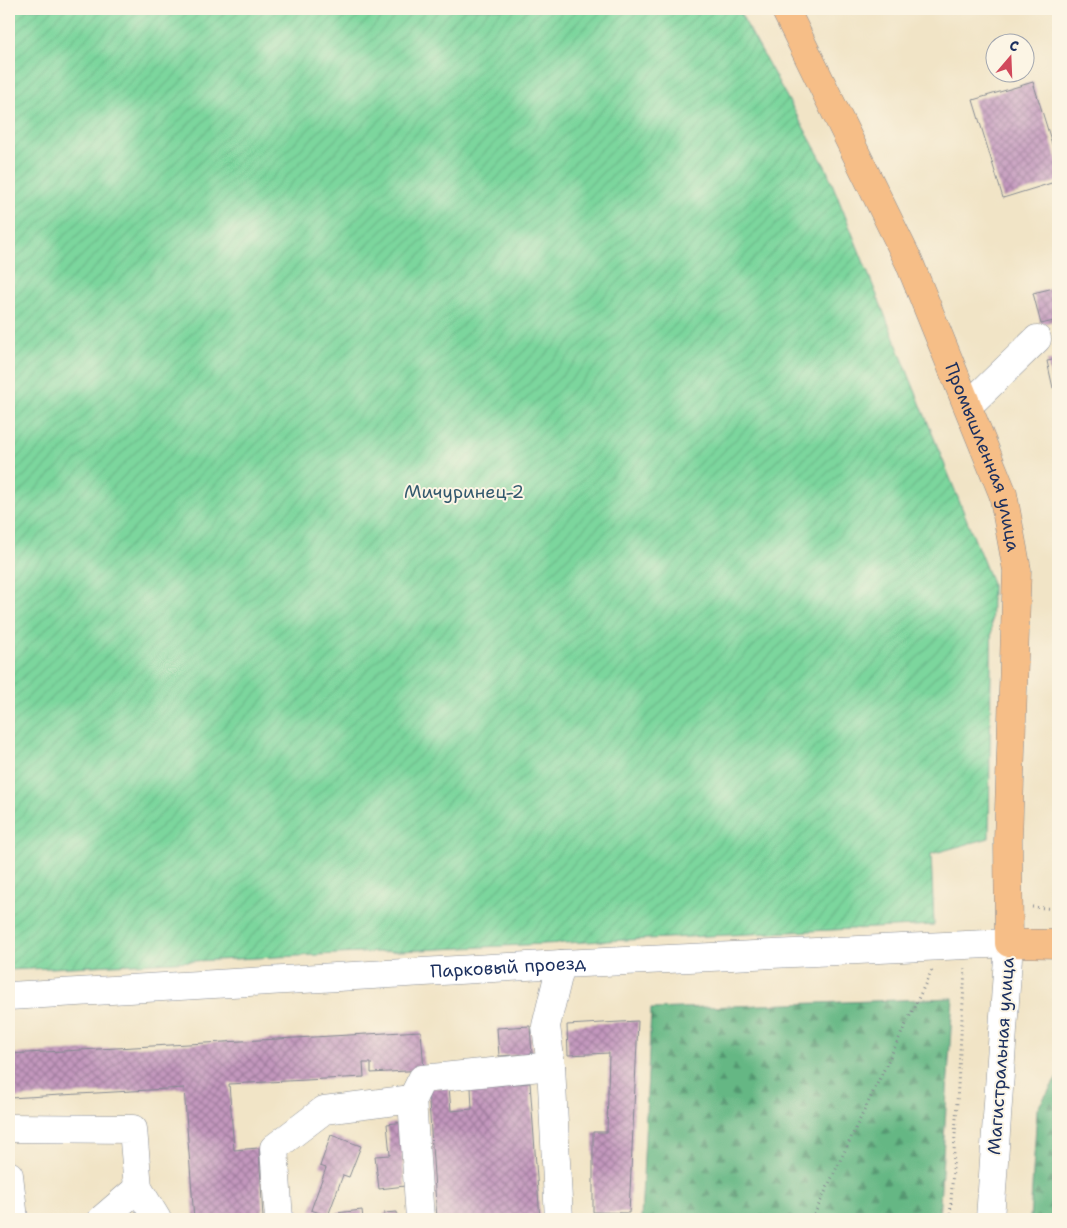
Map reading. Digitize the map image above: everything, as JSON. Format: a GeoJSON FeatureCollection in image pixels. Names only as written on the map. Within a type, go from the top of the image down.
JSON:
{"type":"FeatureCollection","features":[{"type":"Feature","properties":{"kind":"main road","name":"Промышленная улица"},"geometry":{"type":"LineString","coordinates":[[785,9],[910,262],[1003,494],[1017,570],[1008,840],[1009,943]]}},
{"type":"Feature","properties":{"kind":"main road","name":"Магистральная улица"},"geometry":{"type":"LineString","coordinates":[[1009,943],[1058,944]]}},
{"type":"Feature","properties":{"kind":"street"},"geometry":{"type":"LineString","coordinates":[[968,406],[1037,339]]}},
{"type":"Feature","properties":{"kind":"street","name":"Парковый проезд"},"geometry":{"type":"LineString","coordinates":[[9,996],[561,964],[971,956],[1009,943]]}},
{"type":"Feature","properties":{"kind":"street","name":"Магистральная улица"},"geometry":{"type":"LineString","coordinates":[[990,1219],[1009,943]]}},
{"type":"Feature","properties":{"kind":"street"},"geometry":{"type":"LineString","coordinates":[[559,1219],[551,1066],[546,1026],[561,964]]}},
{"type":"Feature","properties":{"kind":"street"},"geometry":{"type":"LineString","coordinates":[[420,1219],[412,1099],[422,1079],[551,1066]]}},
{"type":"Feature","properties":{"kind":"street"},"geometry":{"type":"LineString","coordinates":[[279,1219],[274,1148],[324,1110],[412,1099]]}},
{"type":"Feature","properties":{"kind":"street"},"geometry":{"type":"LineString","coordinates":[[9,1128],[133,1129],[138,1188],[157,1219]]}},
{"type":"Feature","properties":{"kind":"street"},"geometry":{"type":"LineString","coordinates":[[9,1175],[14,1219]]}},
{"type":"Feature","properties":{"kind":"street"},"geometry":{"type":"LineString","coordinates":[[102,1219],[138,1188]]}},
{"type":"Feature","properties":{"kind":"path"},"geometry":{"type":"LineString","coordinates":[[957,967],[971,956]]}},
{"type":"Feature","properties":{"kind":"path"},"geometry":{"type":"LineString","coordinates":[[950,1219],[971,956]]}},
{"type":"Feature","properties":{"kind":"path"},"geometry":{"type":"LineString","coordinates":[[812,1219],[934,967]]}},
{"type":"Feature","properties":{"kind":"green space","name":"Мичуринец-2"},"geometry":{"type":"Polygon","coordinates":[[[9,9],[738,9],[826,168],[992,583],[989,838],[931,854],[934,925],[9,970],[9,9]]]}},
{"type":"Feature","properties":{"kind":"green space"},"geometry":{"type":"Polygon","coordinates":[[[953,998],[939,1219],[641,1219],[651,1009],[953,998]]]}},
{"type":"Feature","properties":{"kind":"green space"},"geometry":{"type":"Polygon","coordinates":[[[1058,1076],[1058,1219],[1030,1219],[1037,1109],[1058,1076]]]}},
{"type":"Feature","properties":{"kind":"building"},"geometry":{"type":"Polygon","coordinates":[[[1033,82],[1058,163],[1058,181],[1003,198],[973,100],[1033,82]]]}},
{"type":"Feature","properties":{"kind":"building"},"geometry":{"type":"Polygon","coordinates":[[[1058,287],[1058,320],[1041,324],[1033,293],[1058,287]]]}},
{"type":"Feature","properties":{"kind":"building"},"geometry":{"type":"Polygon","coordinates":[[[1058,359],[1058,387],[1053,388],[1047,361],[1058,359]]]}},
{"type":"Feature","properties":{"kind":"building"},"geometry":{"type":"Polygon","coordinates":[[[638,1021],[629,1213],[593,1212],[593,1132],[607,1132],[609,1053],[568,1055],[567,1025],[638,1021]]]}},
{"type":"Feature","properties":{"kind":"building"},"geometry":{"type":"Polygon","coordinates":[[[530,1026],[532,1054],[499,1056],[497,1028],[530,1026]]]}},
{"type":"Feature","properties":{"kind":"building"},"geometry":{"type":"Polygon","coordinates":[[[421,1031],[424,1070],[371,1073],[371,1063],[363,1063],[364,1077],[229,1084],[234,1150],[259,1148],[263,1219],[194,1219],[184,1088],[9,1098],[9,1054],[421,1031]]]}},
{"type":"Feature","properties":{"kind":"building"},"geometry":{"type":"Polygon","coordinates":[[[530,1083],[540,1219],[437,1219],[428,1088],[449,1087],[451,1111],[472,1109],[471,1087],[530,1083]]]}},
{"type":"Feature","properties":{"kind":"building"},"geometry":{"type":"Polygon","coordinates":[[[405,1122],[408,1153],[402,1154],[405,1186],[379,1189],[375,1156],[390,1155],[387,1124],[405,1122]]]}},
{"type":"Feature","properties":{"kind":"building"},"geometry":{"type":"Polygon","coordinates":[[[331,1135],[361,1146],[349,1177],[343,1175],[328,1216],[311,1210],[326,1168],[320,1166],[331,1135]]]}},
{"type":"Feature","properties":{"kind":"building"},"geometry":{"type":"Polygon","coordinates":[[[362,1210],[363,1219],[337,1219],[336,1213],[362,1210]]]}},
{"type":"Feature","properties":{"kind":"building"},"geometry":{"type":"Polygon","coordinates":[[[397,1212],[398,1219],[384,1219],[384,1213],[397,1212]]]}},
{"type":"Feature","properties":{"kind":"railway"},"geometry":{"type":"LineString","coordinates":[[1056,9],[1058,15]]}}]}
